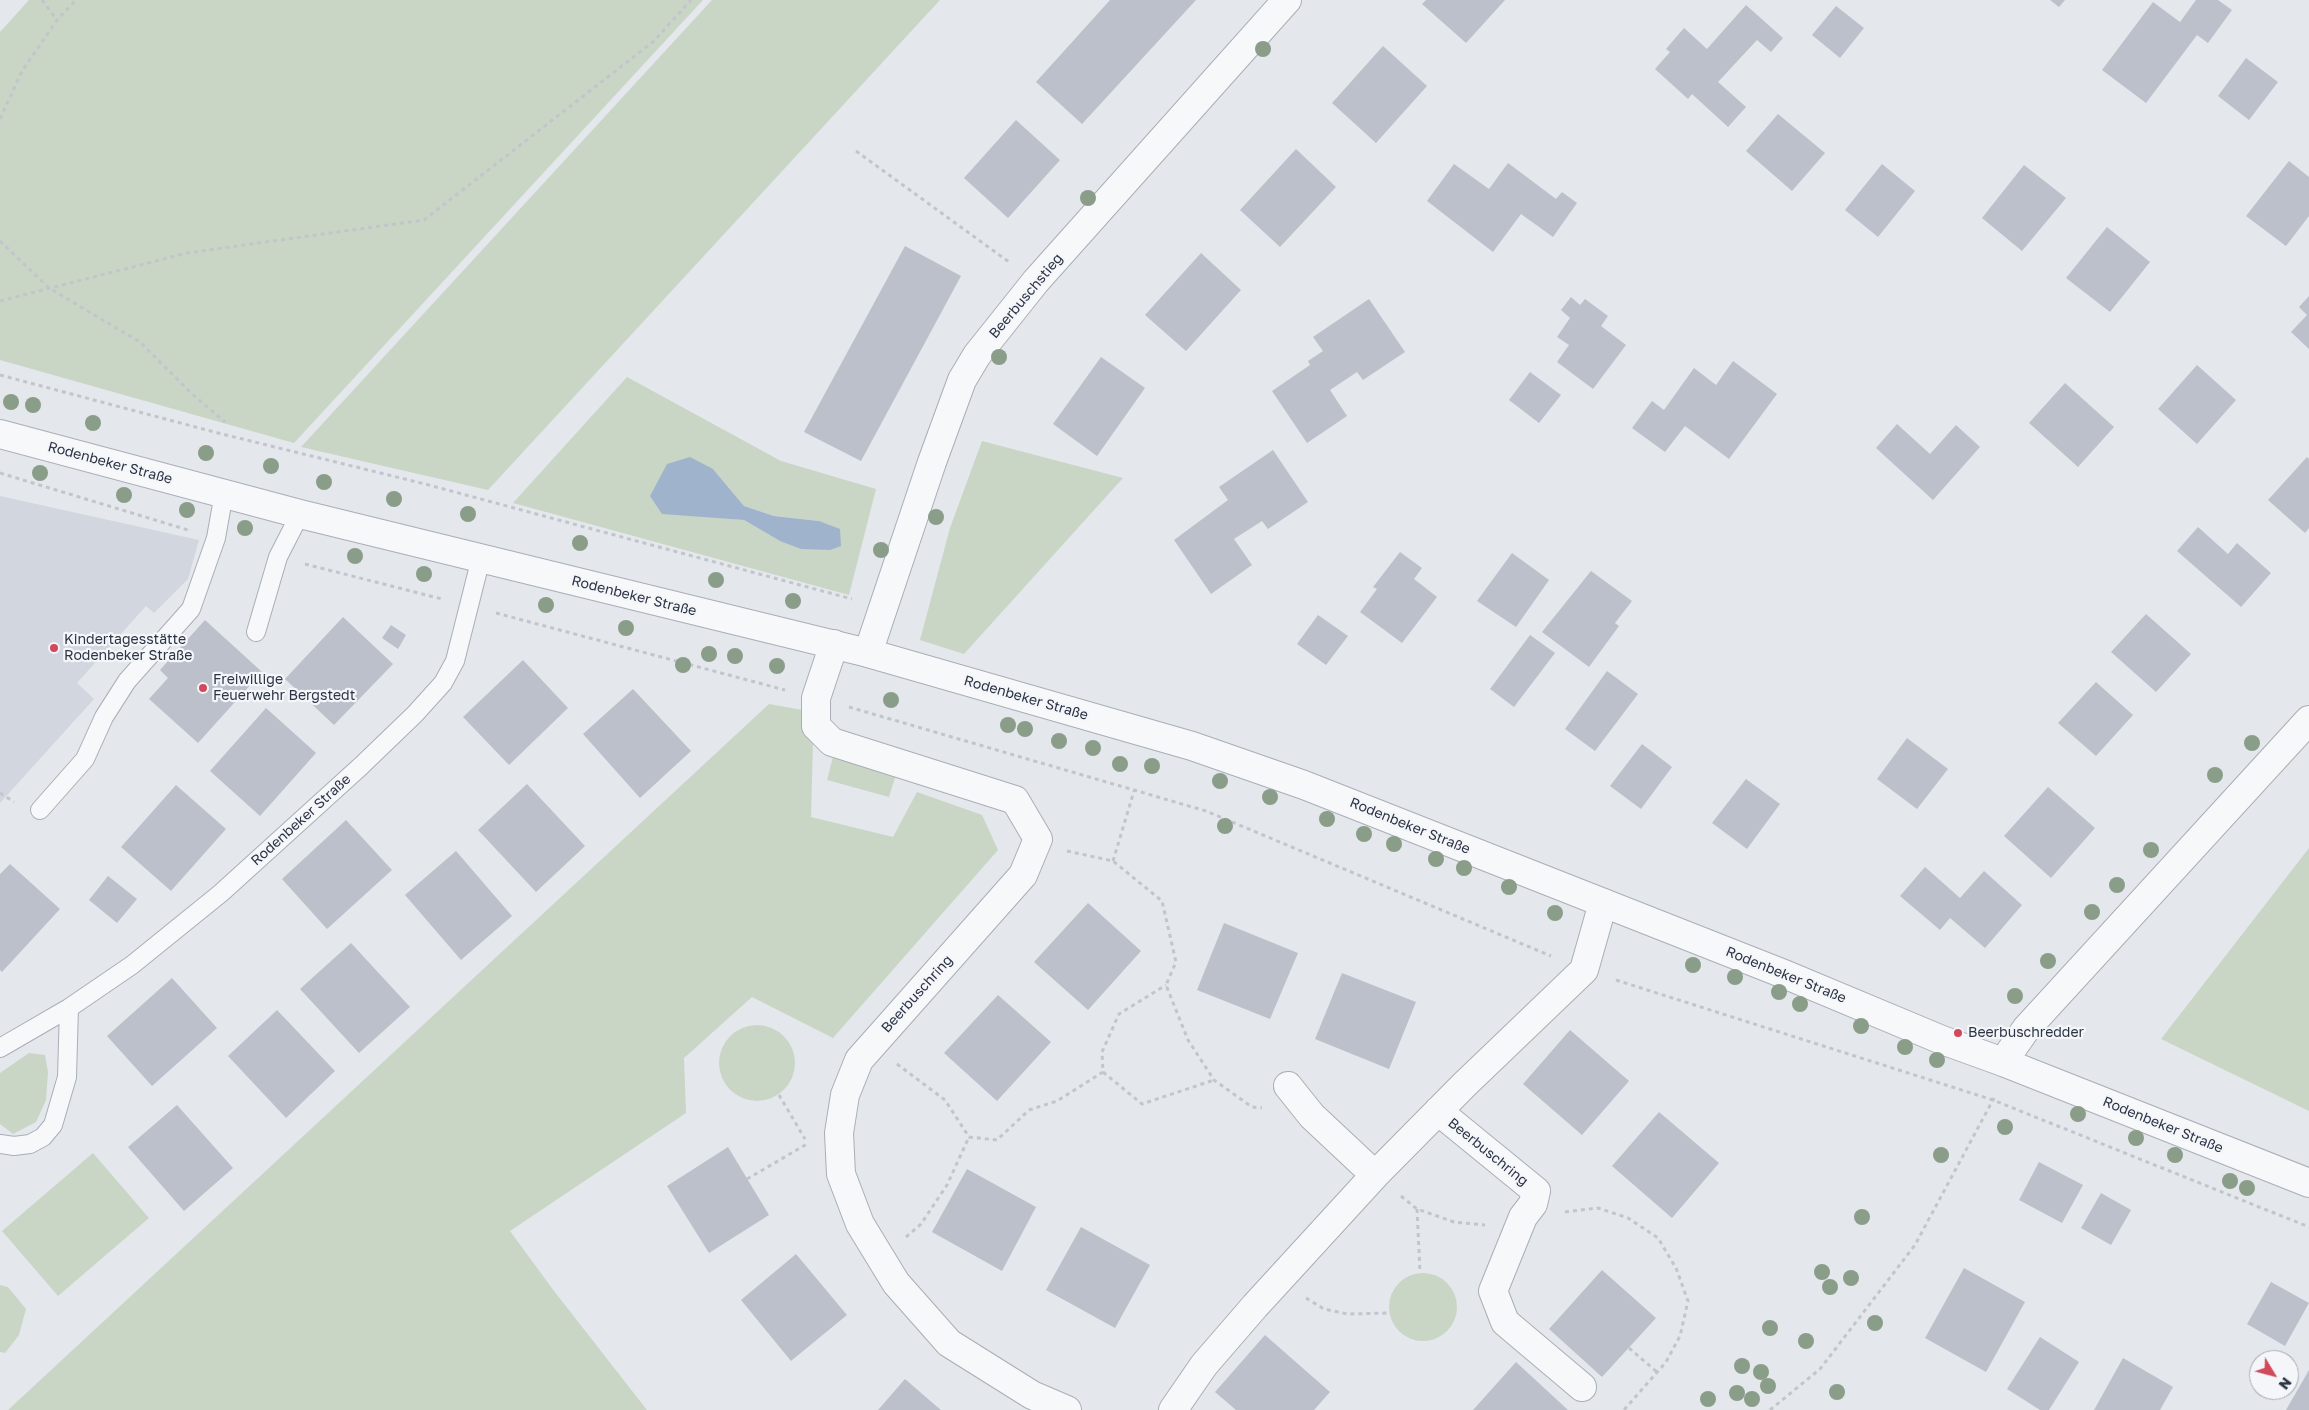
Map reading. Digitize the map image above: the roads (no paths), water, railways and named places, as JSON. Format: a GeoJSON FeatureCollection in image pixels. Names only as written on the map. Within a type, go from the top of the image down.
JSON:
{"type":"FeatureCollection","features":[{"type":"Feature","properties":{"kind":"street","name":"Beerbuschstieg"},"geometry":{"type":"LineString","coordinates":[[868,653],[932,462],[962,380],[977,355],[1036,281],[1287,0]]}},
{"type":"Feature","properties":{"kind":"street","name":"Rodenbeker Straße"},"geometry":{"type":"LineString","coordinates":[[0,434],[300,514],[834,644],[1211,753],[1304,785],[2309,1183]]}},
{"type":"Feature","properties":{"kind":"street","name":"Beerbuschring"},"geometry":{"type":"LineString","coordinates":[[834,644],[816,698],[816,726],[832,742],[1015,800],[1038,839],[1023,875],[859,1060],[845,1095],[839,1133],[841,1174],[860,1224],[896,1284],[949,1343],[1032,1395],[1067,1410]]}},
{"type":"Feature","properties":{"kind":"street"},"geometry":{"type":"LineString","coordinates":[[2003,1062],[2026,1029],[2309,720]]}},
{"type":"Feature","properties":{"kind":"street","name":"Beerbuschring"},"geometry":{"type":"LineString","coordinates":[[1173,1410],[1204,1365],[1375,1175],[1438,1111],[1584,970],[1603,903]]}},
{"type":"Feature","properties":{"kind":"street"},"geometry":{"type":"LineString","coordinates":[[1288,1086],[1312,1116],[1375,1175]]}},
{"type":"Feature","properties":{"kind":"street","name":"Beerbuschring"},"geometry":{"type":"LineString","coordinates":[[1438,1111],[1536,1191],[1533,1204],[1523,1217],[1493,1291],[1505,1322],[1582,1387]]}},
{"type":"Feature","properties":{"kind":"lane"},"geometry":{"type":"LineString","coordinates":[[40,810],[85,759],[104,717],[127,681],[192,609],[216,538],[224,493]]}},
{"type":"Feature","properties":{"kind":"lane"},"geometry":{"type":"LineString","coordinates":[[256,632],[278,557],[300,514]]}},
{"type":"Feature","properties":{"kind":"lane","name":"Rodenbeker Straße"},"geometry":{"type":"LineString","coordinates":[[0,1048],[69,1008],[132,965],[221,893],[415,714],[443,683],[455,661],[481,558]]}},
{"type":"Feature","properties":{"kind":"lane"},"geometry":{"type":"LineString","coordinates":[[0,1144],[14,1146],[30,1144],[43,1137],[53,1125],[67,1077],[69,1008]]}},
{"type":"Feature","properties":{"kind":"water"},"geometry":{"type":"Polygon","coordinates":[[[690,457],[713,469],[744,506],[774,516],[819,521],[840,529],[841,546],[830,550],[801,549],[780,541],[744,520],[662,514],[650,496],[667,464],[690,457]]]}},
{"type":"Feature","properties":{"kind":"place","name":"Kindertagesstätte Rodenbeker Straße"},"geometry":{"type":"Point","coordinates":[54,648]}},
{"type":"Feature","properties":{"kind":"place","name":"Freiwillige Feuerwehr Bergstedt"},"geometry":{"type":"Point","coordinates":[203,688]}},
{"type":"Feature","properties":{"kind":"place","name":"Beerbuschredder"},"geometry":{"type":"Point","coordinates":[1958,1033]}}]}
